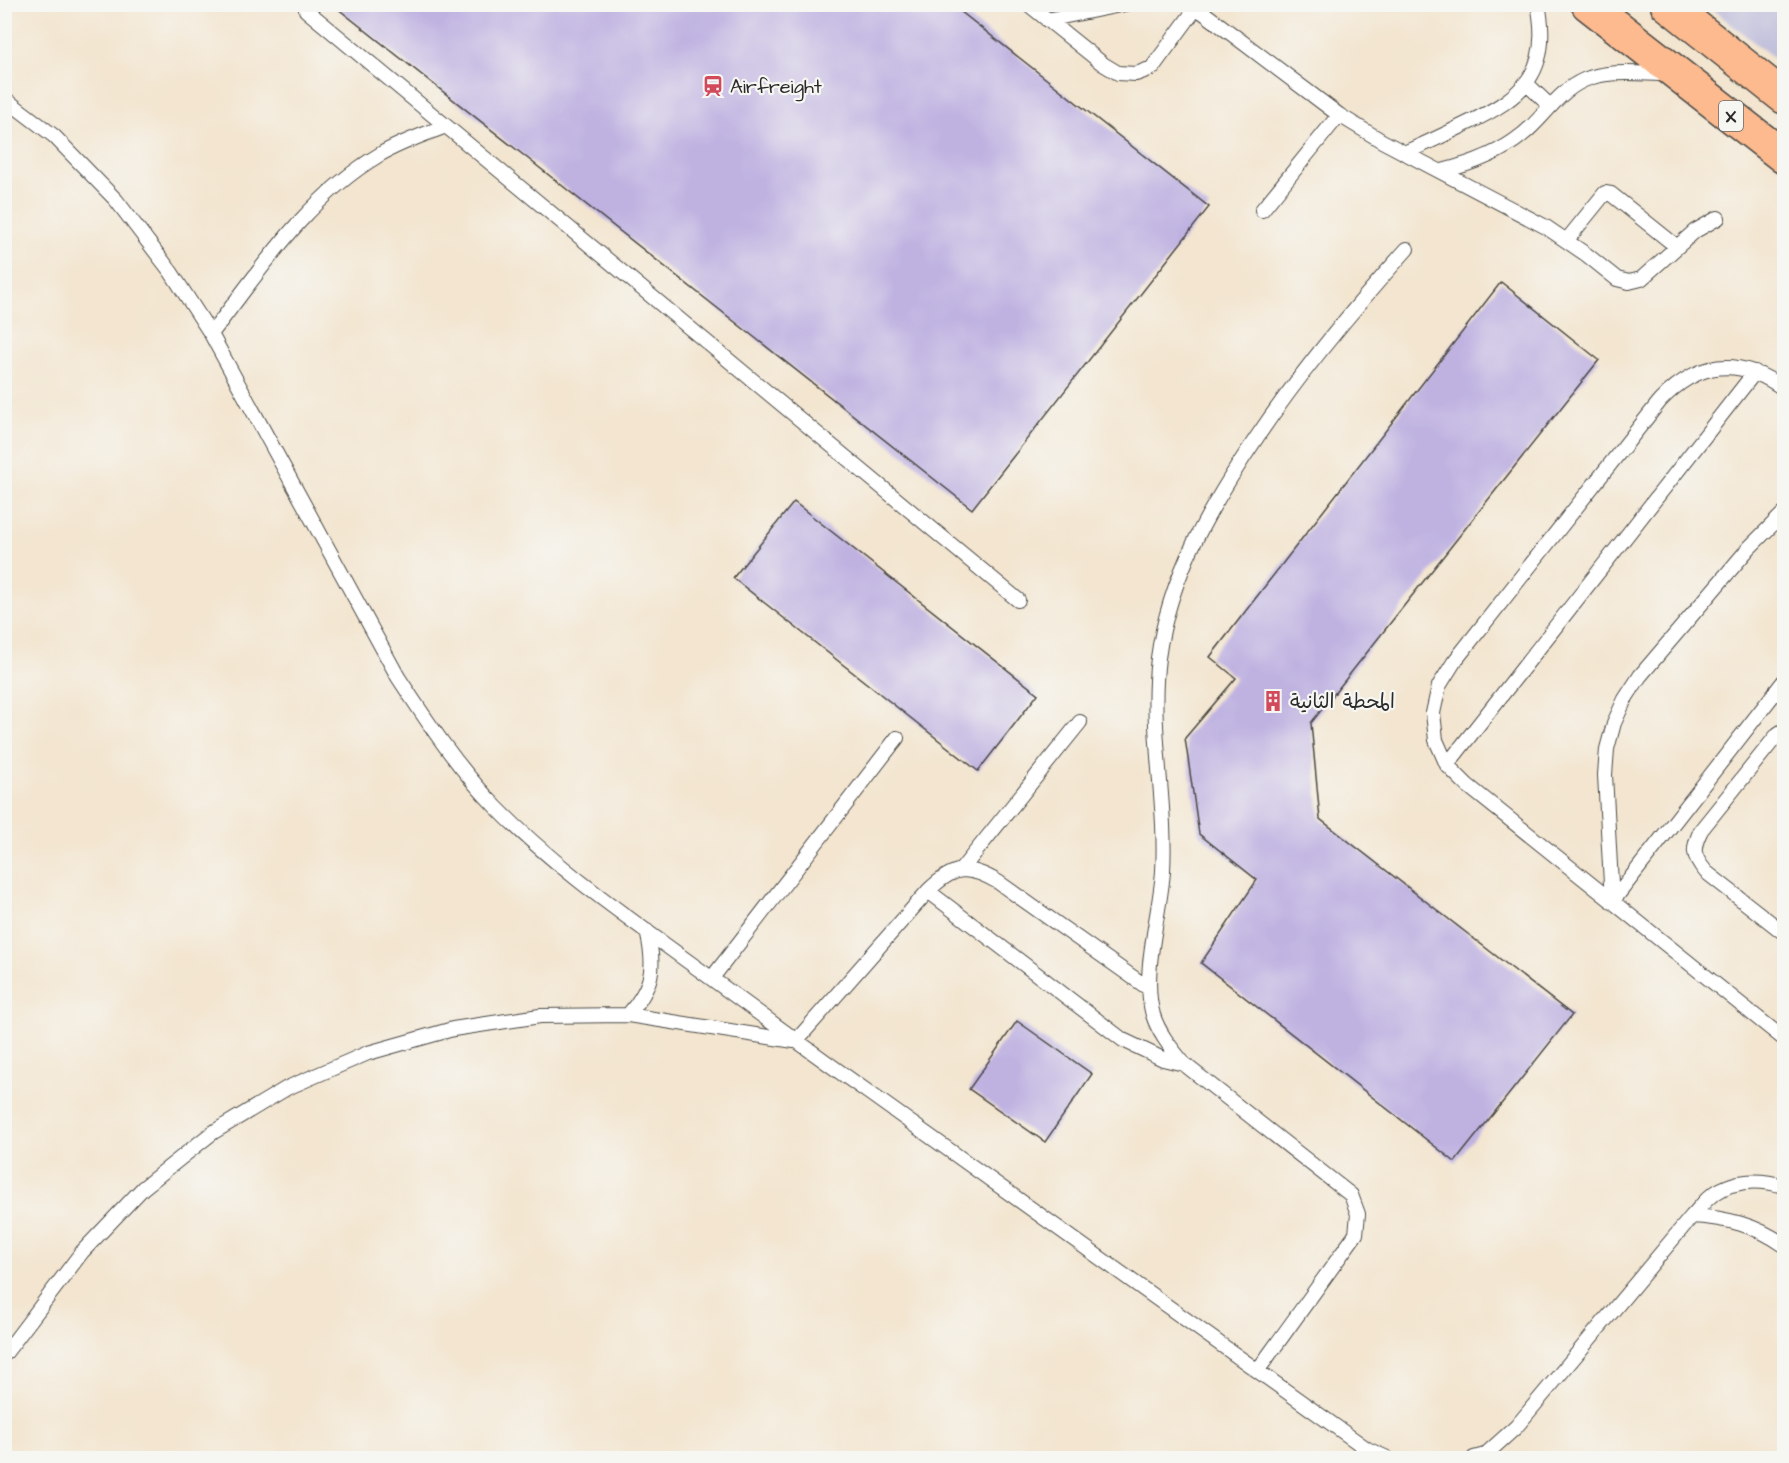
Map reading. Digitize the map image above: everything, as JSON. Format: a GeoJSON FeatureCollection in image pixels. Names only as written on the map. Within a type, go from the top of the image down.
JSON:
{"type":"FeatureCollection","features":[{"type":"Feature","properties":{"kind":"highway","name":"X"},"geometry":{"type":"LineString","coordinates":[[1588,4],[1785,157]]}},
{"type":"Feature","properties":{"kind":"highway"},"geometry":{"type":"LineString","coordinates":[[1667,4],[1785,97]]}},
{"type":"Feature","properties":{"kind":"lane"},"geometry":{"type":"LineString","coordinates":[[1028,4],[1118,73],[1136,74],[1152,68],[1196,6],[1339,115],[1404,153],[1442,171],[1567,240],[1617,279],[1629,282],[1641,279],[1695,231],[1718,218]]}},
{"type":"Feature","properties":{"kind":"lane"},"geometry":{"type":"LineString","coordinates":[[1047,20],[1125,4]]}},
{"type":"Feature","properties":{"kind":"lane"},"geometry":{"type":"LineString","coordinates":[[1404,153],[1488,114],[1514,98],[1527,84],[1537,65],[1542,43],[1542,21],[1538,4]]}},
{"type":"Feature","properties":{"kind":"lane"},"geometry":{"type":"LineString","coordinates":[[306,10],[1018,600]]}},
{"type":"Feature","properties":{"kind":"lane"},"geometry":{"type":"LineString","coordinates":[[1442,171],[1484,158],[1504,148],[1522,135],[1566,90],[1586,79],[1608,74],[1677,74]]}},
{"type":"Feature","properties":{"kind":"lane"},"geometry":{"type":"LineString","coordinates":[[1527,84],[1550,106]]}},
{"type":"Feature","properties":{"kind":"lane"},"geometry":{"type":"LineString","coordinates":[[4,98],[54,136],[116,200],[171,272],[211,334],[398,677],[459,765],[494,805],[535,845],[579,882],[796,1041],[1367,1449],[1387,1458]]}},
{"type":"Feature","properties":{"kind":"lane"},"geometry":{"type":"LineString","coordinates":[[1262,210],[1339,115]]}},
{"type":"Feature","properties":{"kind":"lane"},"geometry":{"type":"LineString","coordinates":[[211,334],[294,226],[320,200],[349,175],[380,154],[413,138],[446,126]]}},
{"type":"Feature","properties":{"kind":"lane"},"geometry":{"type":"LineString","coordinates":[[1567,240],[1605,193],[1611,194],[1677,246]]}},
{"type":"Feature","properties":{"kind":"lane"},"geometry":{"type":"LineString","coordinates":[[1257,1370],[1356,1234],[1358,1214],[1351,1195],[1184,1064],[1166,1042],[1154,1016],[1148,988],[1163,870],[1163,826],[1155,736],[1158,658],[1176,583],[1209,512],[1281,402],[1362,298],[1407,249]]}},
{"type":"Feature","properties":{"kind":"lane"},"geometry":{"type":"LineString","coordinates":[[1785,389],[1770,378],[1734,367],[1713,368],[1693,375],[1675,386],[1454,662],[1439,686],[1433,713],[1436,740],[1447,765],[1467,785],[1785,1039]]}},
{"type":"Feature","properties":{"kind":"lane"},"geometry":{"type":"LineString","coordinates":[[1447,765],[1755,372]]}},
{"type":"Feature","properties":{"kind":"lane"},"geometry":{"type":"LineString","coordinates":[[1612,902],[1605,775],[1607,749],[1614,723],[1625,699],[1640,676],[1749,548],[1785,513]]}},
{"type":"Feature","properties":{"kind":"lane"},"geometry":{"type":"LineString","coordinates":[[1612,902],[1785,681]]}},
{"type":"Feature","properties":{"kind":"lane"},"geometry":{"type":"LineString","coordinates":[[961,870],[1080,722]]}},
{"type":"Feature","properties":{"kind":"lane"},"geometry":{"type":"LineString","coordinates":[[1785,730],[1778,734],[1701,830],[1694,844],[1696,860],[1706,872],[1785,933]]}},
{"type":"Feature","properties":{"kind":"lane"},"geometry":{"type":"LineString","coordinates":[[712,978],[897,738]]}},
{"type":"Feature","properties":{"kind":"lane"},"geometry":{"type":"LineString","coordinates":[[796,1041],[928,891],[942,877],[961,870],[981,872],[998,882],[1148,988]]}},
{"type":"Feature","properties":{"kind":"lane"},"geometry":{"type":"LineString","coordinates":[[928,891],[1123,1040],[1163,1059],[1184,1064]]}},
{"type":"Feature","properties":{"kind":"lane"},"geometry":{"type":"LineString","coordinates":[[628,1016],[642,998],[651,977],[652,953],[647,931]]}},
{"type":"Feature","properties":{"kind":"lane"},"geometry":{"type":"LineString","coordinates":[[4,1355],[82,1252],[143,1188],[212,1133],[287,1088],[368,1053],[453,1029],[540,1016],[628,1016],[796,1041]]}},
{"type":"Feature","properties":{"kind":"lane"},"geometry":{"type":"LineString","coordinates":[[1474,1458],[1485,1455],[1516,1427],[1712,1195],[1737,1183],[1764,1180],[1785,1186]]}},
{"type":"Feature","properties":{"kind":"lane"},"geometry":{"type":"LineString","coordinates":[[1692,1216],[1720,1217],[1747,1224],[1785,1245]]}},
{"type":"Feature","properties":{"kind":"shaded area"},"geometry":{"type":"Polygon","coordinates":[[[1707,5],[1784,5],[1784,66],[1707,5]]]}},
{"type":"Feature","properties":{"kind":"building","name":"Airfreight"},"geometry":{"type":"Polygon","coordinates":[[[332,4],[951,4],[1209,207],[972,509],[332,4]]]}},
{"type":"Feature","properties":{"kind":"building","name":"المحطة الثانية"},"geometry":{"type":"Polygon","coordinates":[[[1501,282],[1599,360],[1311,723],[1320,819],[1572,1015],[1455,1162],[1201,963],[1257,880],[1199,834],[1185,738],[1236,678],[1210,657],[1501,282]]]}},
{"type":"Feature","properties":{"kind":"building"},"geometry":{"type":"Polygon","coordinates":[[[794,502],[1038,694],[978,771],[733,578],[794,502]]]}},
{"type":"Feature","properties":{"kind":"building"},"geometry":{"type":"Polygon","coordinates":[[[1017,1021],[1092,1074],[1045,1142],[969,1089],[1017,1021]]]}},
{"type":"Feature","properties":{"kind":"place","name":"Airfreight"},"geometry":{"type":"Point","coordinates":[713,86]}},
{"type":"Feature","properties":{"kind":"place","name":"المحطة الثانية"},"geometry":{"type":"Point","coordinates":[1273,701]}}]}
